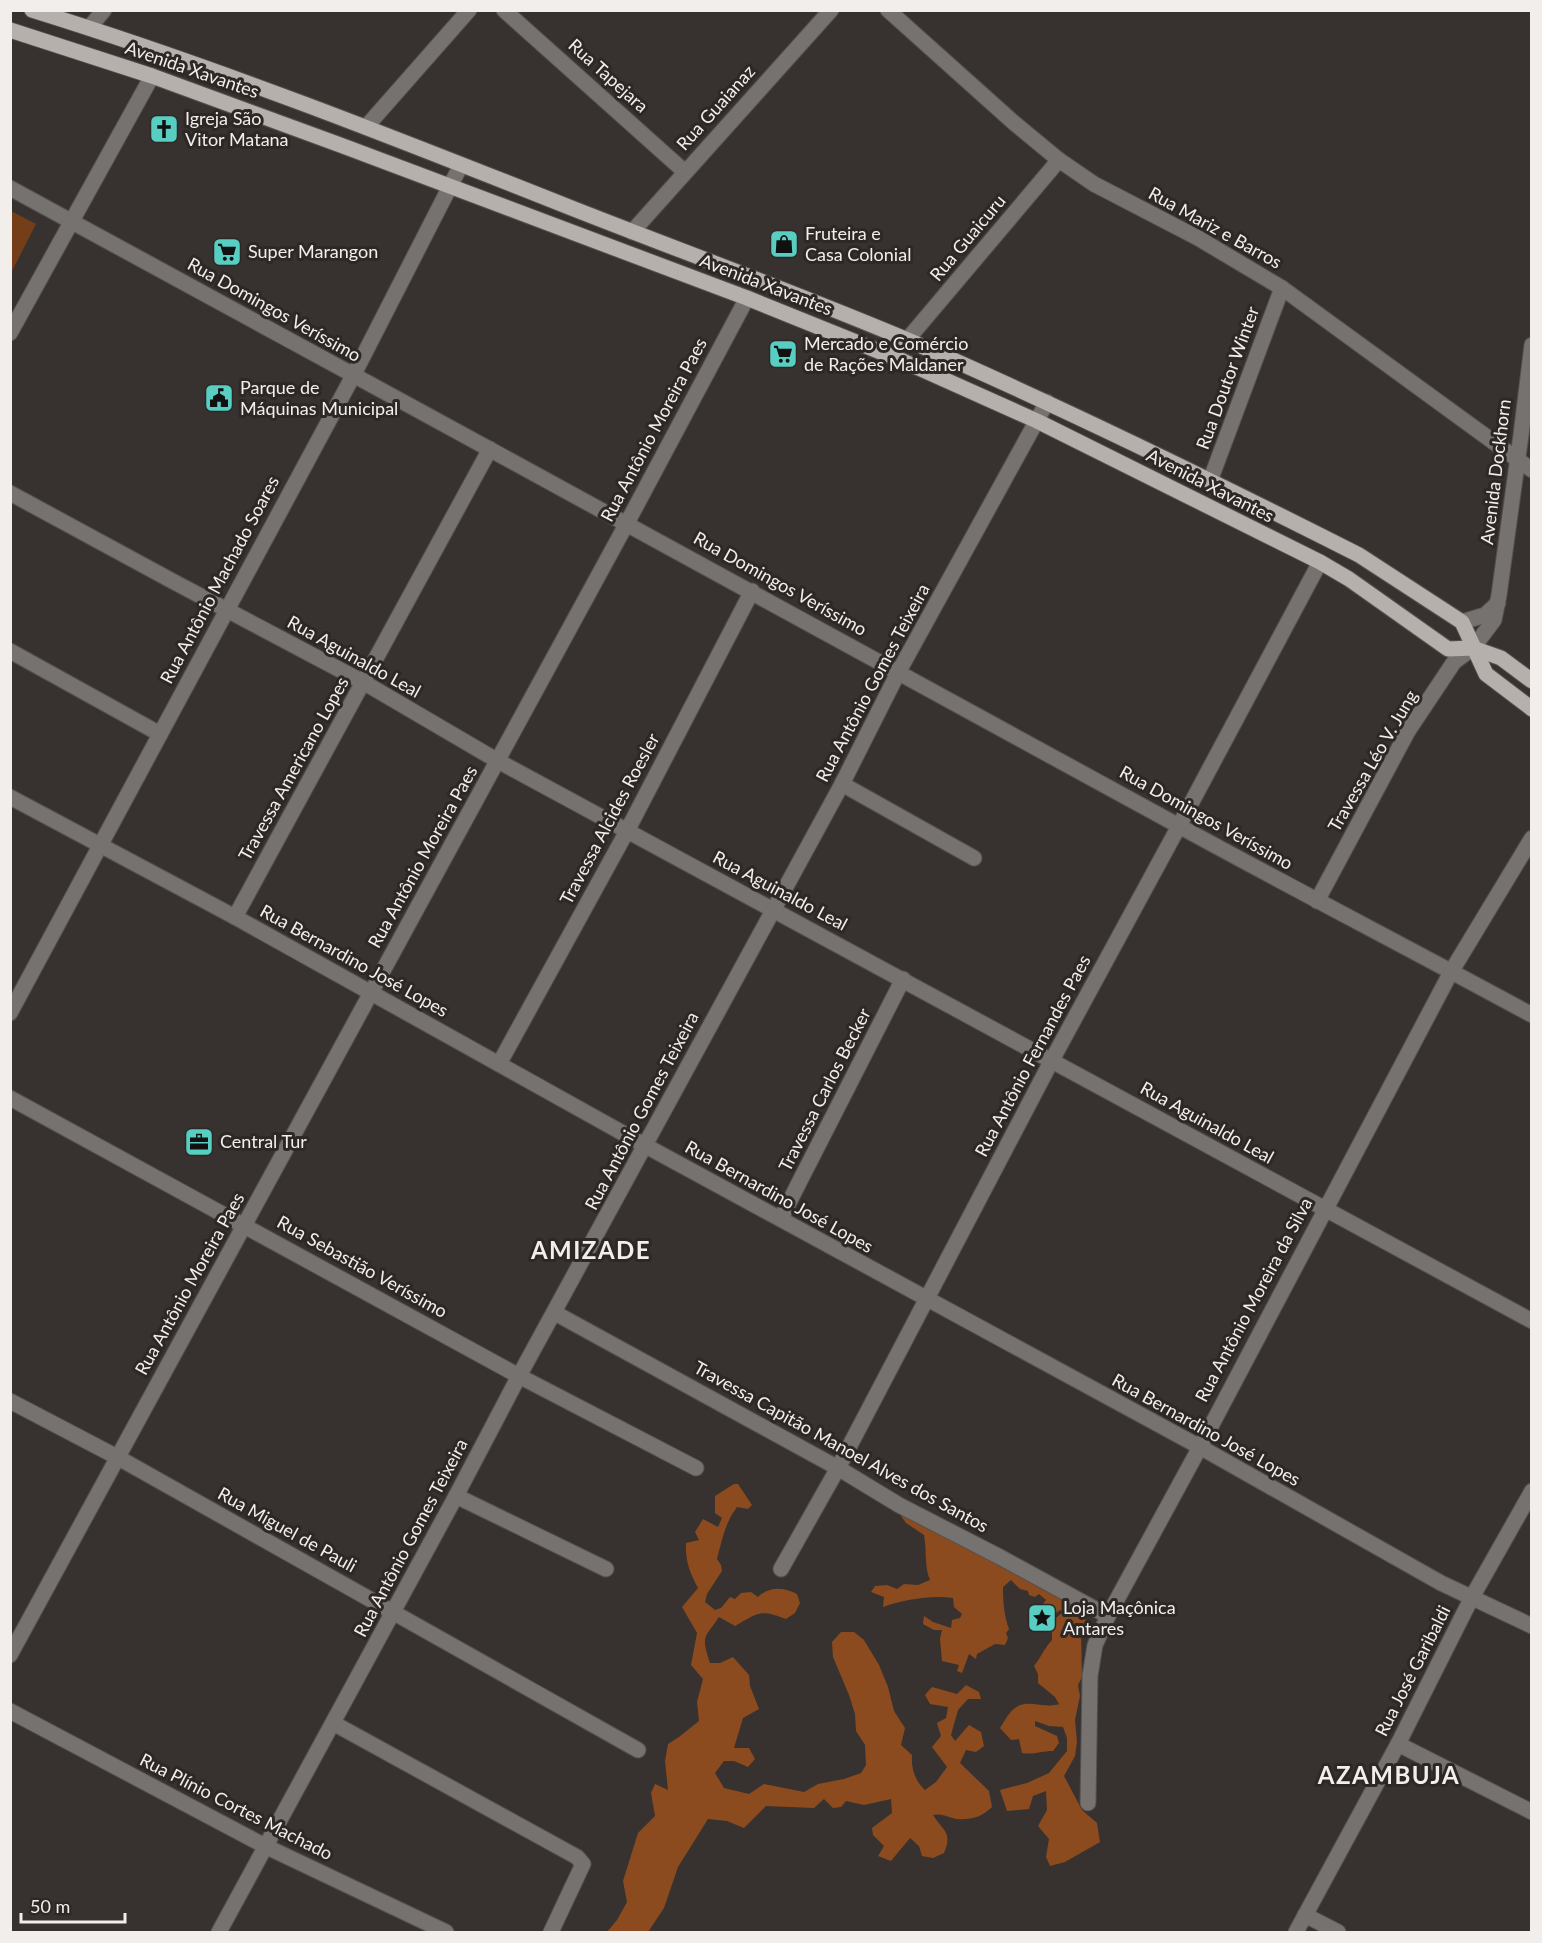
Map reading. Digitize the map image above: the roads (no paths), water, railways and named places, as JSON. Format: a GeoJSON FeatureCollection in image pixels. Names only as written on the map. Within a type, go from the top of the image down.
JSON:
{"type":"FeatureCollection","features":[{"type":"Feature","properties":{"kind":"main road","name":"Avenida Xavantes"},"geometry":{"type":"LineString","coordinates":[[32,10],[236,79],[366,127],[757,279],[907,340],[1047,402],[1359,555],[1462,622]]}},
{"type":"Feature","properties":{"kind":"main road","name":"Avenida Xavantes"},"geometry":{"type":"LineString","coordinates":[[10,30],[152,76],[450,186],[747,298],[903,361],[1037,421],[1320,562],[1349,579],[1448,649],[1473,648],[1501,658],[1532,681]]}},
{"type":"Feature","properties":{"kind":"main road"},"geometry":{"type":"LineString","coordinates":[[1462,622],[1485,674],[1532,709]]}},
{"type":"Feature","properties":{"kind":"street"},"geometry":{"type":"LineString","coordinates":[[89,28],[104,10]]}},
{"type":"Feature","properties":{"kind":"street"},"geometry":{"type":"LineString","coordinates":[[366,127],[469,10]]}},
{"type":"Feature","properties":{"kind":"street","name":"Rua Tapejara"},"geometry":{"type":"LineString","coordinates":[[504,10],[685,172]]}},
{"type":"Feature","properties":{"kind":"street","name":"Rua Guaianaz"},"geometry":{"type":"LineString","coordinates":[[632,232],[831,10]]}},
{"type":"Feature","properties":{"kind":"street","name":"Rua Mariz e Barros"},"geometry":{"type":"LineString","coordinates":[[888,10],[1059,160],[1094,183],[1198,238],[1282,288],[1532,470]]}},
{"type":"Feature","properties":{"kind":"street"},"geometry":{"type":"LineString","coordinates":[[10,333],[152,76]]}},
{"type":"Feature","properties":{"kind":"street","name":"Rua Guaicuru"},"geometry":{"type":"LineString","coordinates":[[907,340],[1059,160]]}},
{"type":"Feature","properties":{"kind":"street","name":"Rua Antônio Machado Soares"},"geometry":{"type":"LineString","coordinates":[[10,1013],[353,376],[461,165]]}},
{"type":"Feature","properties":{"kind":"street","name":"Rua Domingos Veríssimo"},"geometry":{"type":"LineString","coordinates":[[10,188],[1532,1016]]}},
{"type":"Feature","properties":{"kind":"street","name":"Rua Doutor Winter"},"geometry":{"type":"LineString","coordinates":[[1210,481],[1282,288]]}},
{"type":"Feature","properties":{"kind":"street","name":"Rua Antônio Moreira Paes"},"geometry":{"type":"LineString","coordinates":[[10,1655],[498,761],[747,298]]}},
{"type":"Feature","properties":{"kind":"street","name":"Avenida Dockhorn"},"geometry":{"type":"LineString","coordinates":[[1473,648],[1494,620],[1498,603],[1518,459],[1526,430],[1532,345]]}},
{"type":"Feature","properties":{"kind":"street","name":"Rua Antônio Gomes Teixeira"},"geometry":{"type":"LineString","coordinates":[[219,1932],[842,784],[899,671],[1047,402]]}},
{"type":"Feature","properties":{"kind":"street","name":"Travessa Americano Lopes"},"geometry":{"type":"LineString","coordinates":[[235,917],[490,449]]}},
{"type":"Feature","properties":{"kind":"street","name":"Rua Aguinaldo Leal"},"geometry":{"type":"LineString","coordinates":[[10,493],[363,682],[498,761],[1532,1321]]}},
{"type":"Feature","properties":{"kind":"street","name":"Rua Antônio Fernandes Paes"},"geometry":{"type":"LineString","coordinates":[[781,1569],[838,1468],[1052,1060],[1320,562]]}},
{"type":"Feature","properties":{"kind":"street","name":"Travessa Alcides Roesler"},"geometry":{"type":"LineString","coordinates":[[499,1064],[627,831],[752,591]]}},
{"type":"Feature","properties":{"kind":"street"},"geometry":{"type":"LineString","coordinates":[[1462,622],[1485,615],[1498,603]]}},
{"type":"Feature","properties":{"kind":"street","name":"Travessa Léo V. Jung"},"geometry":{"type":"LineString","coordinates":[[1317,901],[1408,731],[1455,662],[1473,648]]}},
{"type":"Feature","properties":{"kind":"street"},"geometry":{"type":"LineString","coordinates":[[10,651],[160,734]]}},
{"type":"Feature","properties":{"kind":"street"},"geometry":{"type":"LineString","coordinates":[[842,784],[974,858]]}},
{"type":"Feature","properties":{"kind":"street","name":"Rua Bernardino José Lopes"},"geometry":{"type":"LineString","coordinates":[[10,797],[235,917],[926,1300],[1200,1447],[1441,1583],[1532,1626]]}},
{"type":"Feature","properties":{"kind":"street","name":"Rua Antônio Moreira da Silva"},"geometry":{"type":"LineString","coordinates":[[1088,1803],[1090,1676],[1095,1645],[1108,1616],[1451,972],[1532,838]]}},
{"type":"Feature","properties":{"kind":"street","name":"Travessa Carlos Becker"},"geometry":{"type":"LineString","coordinates":[[780,1218],[903,980]]}},
{"type":"Feature","properties":{"kind":"street","name":"Rua Sebastião Veríssimo"},"geometry":{"type":"LineString","coordinates":[[10,1098],[519,1376],[696,1468]]}},
{"type":"Feature","properties":{"kind":"street","name":"Travessa Capitão Manoel Alves dos Santos"},"geometry":{"type":"LineString","coordinates":[[555,1313],[838,1468],[899,1505],[1108,1616]]}},
{"type":"Feature","properties":{"kind":"street","name":"Rua Miguel de Pauli"},"geometry":{"type":"LineString","coordinates":[[10,1401],[117,1457],[638,1749]]}},
{"type":"Feature","properties":{"kind":"street","name":"Rua José Garibaldi"},"geometry":{"type":"LineString","coordinates":[[1296,1932],[1398,1744],[1471,1599],[1532,1491]]}},
{"type":"Feature","properties":{"kind":"street"},"geometry":{"type":"LineString","coordinates":[[456,1496],[606,1569]]}},
{"type":"Feature","properties":{"kind":"street","name":"Rua Plínio Cortes Machado"},"geometry":{"type":"LineString","coordinates":[[10,1711],[267,1847],[446,1932]]}},
{"type":"Feature","properties":{"kind":"street"},"geometry":{"type":"LineString","coordinates":[[333,1723],[577,1857],[583,1864],[551,1932]]}},
{"type":"Feature","properties":{"kind":"street"},"geometry":{"type":"LineString","coordinates":[[1398,1744],[1532,1812]]}},
{"type":"Feature","properties":{"kind":"street"},"geometry":{"type":"LineString","coordinates":[[1305,1915],[1338,1932]]}},
{"type":"Feature","properties":{"kind":"place","name":"Igreja São Vitor Matana"},"geometry":{"type":"Point","coordinates":[164,129]}},
{"type":"Feature","properties":{"kind":"place","name":"Fruteira e Casa Colonial"},"geometry":{"type":"Point","coordinates":[784,244]}},
{"type":"Feature","properties":{"kind":"place","name":"Super Marangon"},"geometry":{"type":"Point","coordinates":[227,252]}},
{"type":"Feature","properties":{"kind":"place","name":"Mercado e Comércio de Rações Maldaner"},"geometry":{"type":"Point","coordinates":[783,354]}},
{"type":"Feature","properties":{"kind":"place","name":"Parque de Máquinas Municipal"},"geometry":{"type":"Point","coordinates":[219,398]}},
{"type":"Feature","properties":{"kind":"place","name":"Central Tur"},"geometry":{"type":"Point","coordinates":[199,1142]}},
{"type":"Feature","properties":{"kind":"place","name":"Loja Maçônica Antares"},"geometry":{"type":"Point","coordinates":[1042,1618]}},
{"type":"Feature","properties":{"kind":"district","name":"AMIZADE"},"geometry":{"type":"Point","coordinates":[591,1251]}},
{"type":"Feature","properties":{"kind":"district","name":"AZAMBUJA"},"geometry":{"type":"Point","coordinates":[1389,1776]}}]}
